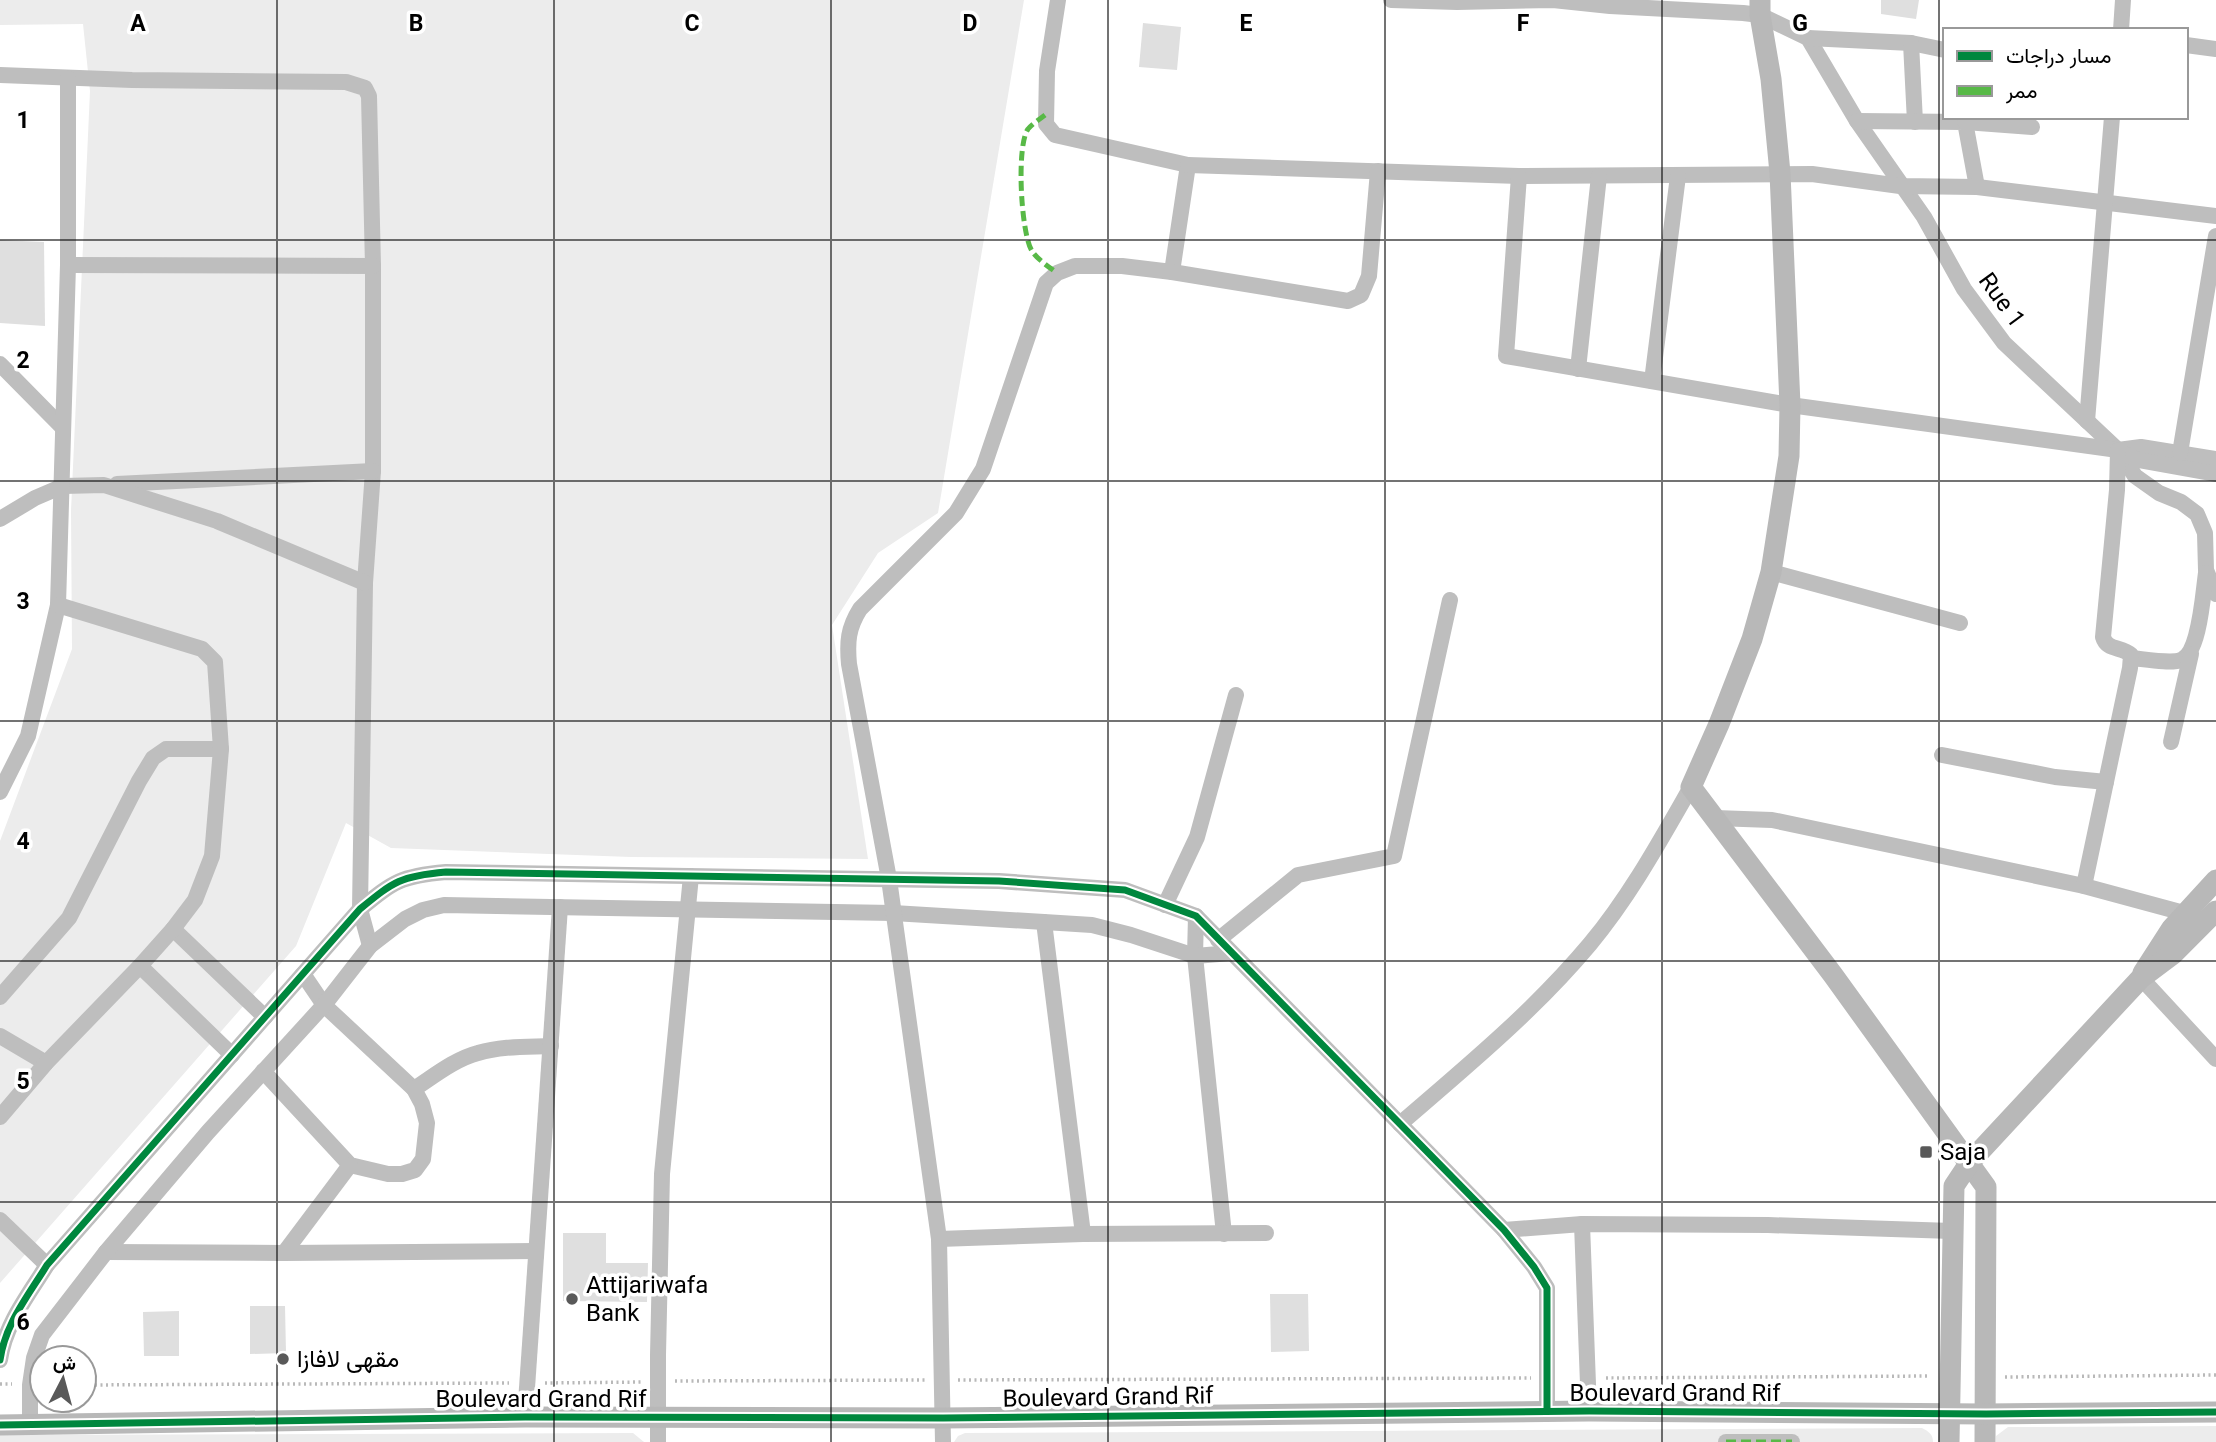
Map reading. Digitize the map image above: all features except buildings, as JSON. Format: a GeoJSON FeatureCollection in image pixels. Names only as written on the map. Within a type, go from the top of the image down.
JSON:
{"type":"FeatureCollection","features":[{"type":"Feature","properties":{"kind":"street"},"geometry":{"type":"LineString","coordinates":[[1058,0],[1047,71],[1045,115],[1049,130],[1055,135],[1188,165],[1519,176],[1812,174],[1900,186],[1977,187],[2104,200],[2216,216]]}},
{"type":"Feature","properties":{"kind":"street"},"geometry":{"type":"LineString","coordinates":[[1391,0],[1553,0],[1760,8],[1808,37],[1911,43],[1943,50]]}},
{"type":"Feature","properties":{"kind":"street"},"geometry":{"type":"LineString","coordinates":[[2121,28],[2123,0]]}},
{"type":"Feature","properties":{"kind":"street"},"geometry":{"type":"LineString","coordinates":[[1400,1124],[1521,1019],[1591,943],[1648,862],[1691,787],[1752,639],[1771,572],[1788,456],[1790,405],[1780,173],[1771,79],[1760,8]]}},
{"type":"Feature","properties":{"kind":"street","name":"Rue 1"},"geometry":{"type":"LineString","coordinates":[[1808,37],[1857,121],[1924,217],[1964,289],[2004,343],[2118,450],[2135,476],[2148,486],[2182,502],[2197,514],[2205,533],[2206,570],[2216,594]]}},
{"type":"Feature","properties":{"kind":"street"},"geometry":{"type":"LineString","coordinates":[[1911,43],[1915,122]]}},
{"type":"Feature","properties":{"kind":"street"},"geometry":{"type":"LineString","coordinates":[[2188,45],[2215,43]]}},
{"type":"Feature","properties":{"kind":"street"},"geometry":{"type":"LineString","coordinates":[[0,75],[346,82],[365,88],[369,96],[373,266],[373,471],[365,583],[360,909],[370,946]]}},
{"type":"Feature","properties":{"kind":"street"},"geometry":{"type":"LineString","coordinates":[[0,792],[28,736],[58,605],[68,265],[68,78]]}},
{"type":"Feature","properties":{"kind":"street"},"geometry":{"type":"LineString","coordinates":[[2087,421],[2112,119]]}},
{"type":"Feature","properties":{"kind":"street"},"geometry":{"type":"LineString","coordinates":[[1857,121],[1965,122],[2032,128]]}},
{"type":"Feature","properties":{"kind":"street"},"geometry":{"type":"LineString","coordinates":[[1965,122],[1977,187]]}},
{"type":"Feature","properties":{"kind":"street"},"geometry":{"type":"LineString","coordinates":[[1172,272],[1188,165]]}},
{"type":"Feature","properties":{"kind":"street"},"geometry":{"type":"LineString","coordinates":[[943,1442],[939,1240],[889,879],[849,663],[847,640],[850,624],[860,609],[956,513],[983,469],[1000,412],[1046,283],[1056,273],[1074,266],[1122,266],[1348,301],[1361,295],[1369,276],[1378,171]]}},
{"type":"Feature","properties":{"kind":"street"},"geometry":{"type":"LineString","coordinates":[[1519,176],[1506,356],[1790,405],[2118,450],[2141,447],[2216,460]]}},
{"type":"Feature","properties":{"kind":"street"},"geometry":{"type":"LineString","coordinates":[[1578,369],[1599,176]]}},
{"type":"Feature","properties":{"kind":"street"},"geometry":{"type":"LineString","coordinates":[[1652,381],[1678,176]]}},
{"type":"Feature","properties":{"kind":"street"},"geometry":{"type":"LineString","coordinates":[[2180,453],[2216,236]]}},
{"type":"Feature","properties":{"kind":"street"},"geometry":{"type":"LineString","coordinates":[[68,265],[373,266]]}},
{"type":"Feature","properties":{"kind":"street"},"geometry":{"type":"LineString","coordinates":[[0,365],[63,428]]}},
{"type":"Feature","properties":{"kind":"street"},"geometry":{"type":"LineString","coordinates":[[2118,450],[2138,460],[2216,474]]}},
{"type":"Feature","properties":{"kind":"street"},"geometry":{"type":"LineString","coordinates":[[2084,886],[2131,658],[2128,651],[2111,647],[2102,637],[2117,490],[2118,450]]}},
{"type":"Feature","properties":{"kind":"street"},"geometry":{"type":"LineString","coordinates":[[0,519],[35,498],[63,486],[373,471]]}},
{"type":"Feature","properties":{"kind":"street"},"geometry":{"type":"LineString","coordinates":[[104,485],[217,521],[365,583]]}},
{"type":"Feature","properties":{"kind":"street"},"geometry":{"type":"LineString","coordinates":[[2171,742],[2196,639],[2206,570]]}},
{"type":"Feature","properties":{"kind":"street"},"geometry":{"type":"LineString","coordinates":[[1771,572],[1960,622]]}},
{"type":"Feature","properties":{"kind":"street"},"geometry":{"type":"LineString","coordinates":[[1218,940],[1298,875],[1394,856],[1450,600]]}},
{"type":"Feature","properties":{"kind":"street"},"geometry":{"type":"LineString","coordinates":[[0,1116],[46,1063],[173,929],[195,900],[212,856],[221,749],[215,662],[202,649],[58,605]]}},
{"type":"Feature","properties":{"kind":"street"},"geometry":{"type":"LineString","coordinates":[[2131,658],[2180,661],[2191,654]]}},
{"type":"Feature","properties":{"kind":"street"},"geometry":{"type":"LineString","coordinates":[[1166,905],[1197,837],[1236,695]]}},
{"type":"Feature","properties":{"kind":"street"},"geometry":{"type":"LineString","coordinates":[[0,997],[69,918],[153,758],[166,749],[221,749]]}},
{"type":"Feature","properties":{"kind":"street"},"geometry":{"type":"LineString","coordinates":[[1942,755],[2055,777],[2106,782]]}},
{"type":"Feature","properties":{"kind":"street"},"geometry":{"type":"LineString","coordinates":[[1691,787],[1833,975],[1986,1187],[1985,1442]]}},
{"type":"Feature","properties":{"kind":"street"},"geometry":{"type":"LineString","coordinates":[[1715,818],[1772,820],[2084,886],[2185,914],[2212,915]]}},
{"type":"Feature","properties":{"kind":"street"},"geometry":{"type":"LineString","coordinates":[[0,1360],[13,1317],[47,1265],[360,909],[391,883],[416,874],[446,872],[889,879],[1125,890],[1196,916],[1504,1230],[1534,1268],[1547,1288],[1547,1412]]}},
{"type":"Feature","properties":{"kind":"street"},"geometry":{"type":"LineString","coordinates":[[659,1442],[657,1381],[662,1174],[691,876]]}},
{"type":"Feature","properties":{"kind":"street"},"geometry":{"type":"LineString","coordinates":[[2141,978],[2160,944],[2216,880]]}},
{"type":"Feature","properties":{"kind":"street"},"geometry":{"type":"LineString","coordinates":[[30,1425],[30,1385],[34,1358],[42,1335],[106,1252],[324,1005],[370,946],[405,919],[423,910],[444,905],[893,913],[1092,925],[1195,956],[1231,953]]}},
{"type":"Feature","properties":{"kind":"street"},"geometry":{"type":"LineString","coordinates":[[525,1417],[560,907]]}},
{"type":"Feature","properties":{"kind":"street"},"geometry":{"type":"LineString","coordinates":[[1949,1442],[1954,1186],[1970,1163],[2141,978],[2173,954],[2212,915]]}},
{"type":"Feature","properties":{"kind":"street"},"geometry":{"type":"LineString","coordinates":[[1196,916],[1195,956],[1224,1234]]}},
{"type":"Feature","properties":{"kind":"street"},"geometry":{"type":"LineString","coordinates":[[1044,922],[1083,1234]]}},
{"type":"Feature","properties":{"kind":"street"},"geometry":{"type":"LineString","coordinates":[[173,929],[265,1017]]}},
{"type":"Feature","properties":{"kind":"street"},"geometry":{"type":"LineString","coordinates":[[140,966],[232,1055]]}},
{"type":"Feature","properties":{"kind":"street"},"geometry":{"type":"LineString","coordinates":[[263,1071],[350,1166],[388,1174],[402,1174],[415,1170],[423,1159],[427,1124],[422,1104],[414,1089],[324,1005],[303,974]]}},
{"type":"Feature","properties":{"kind":"street"},"geometry":{"type":"LineString","coordinates":[[2141,978],[2216,1059]]}},
{"type":"Feature","properties":{"kind":"street"},"geometry":{"type":"LineString","coordinates":[[0,1036],[46,1063]]}},
{"type":"Feature","properties":{"kind":"street"},"geometry":{"type":"LineString","coordinates":[[414,1089],[451,1065],[476,1053],[504,1048],[551,1046]]}},
{"type":"Feature","properties":{"kind":"street"},"geometry":{"type":"LineString","coordinates":[[284,1253],[350,1166]]}},
{"type":"Feature","properties":{"kind":"street"},"geometry":{"type":"LineString","coordinates":[[0,1220],[47,1265]]}},
{"type":"Feature","properties":{"kind":"street"},"geometry":{"type":"LineString","coordinates":[[1504,1230],[1582,1224],[1768,1225],[1952,1231]]}},
{"type":"Feature","properties":{"kind":"street"},"geometry":{"type":"LineString","coordinates":[[1582,1224],[1589,1411]]}},
{"type":"Feature","properties":{"kind":"street"},"geometry":{"type":"LineString","coordinates":[[939,1240],[1083,1234],[1266,1233]]}},
{"type":"Feature","properties":{"kind":"street"},"geometry":{"type":"LineString","coordinates":[[106,1252],[535,1251]]}},
{"type":"Feature","properties":{"kind":"street","name":"Boulevard Grand Rif"},"geometry":{"type":"LineString","coordinates":[[0,1425],[525,1417],[943,1418],[1589,1411],[1949,1414],[2216,1412]]}},
{"type":"Feature","properties":{"kind":"street"},"geometry":{"type":"LineString","coordinates":[[1726,1442],[1792,1442]]}},
{"type":"Feature","properties":{"kind":"path"},"geometry":{"type":"LineString","coordinates":[[1588,1379],[1950,1376]]}},
{"type":"Feature","properties":{"kind":"path"},"geometry":{"type":"LineString","coordinates":[[1985,1377],[2216,1376]]}},
{"type":"Feature","properties":{"kind":"path"},"geometry":{"type":"LineString","coordinates":[[98,1385],[1547,1378]]}},
{"type":"Feature","properties":{"kind":"shaded area"},"geometry":{"type":"Polygon","coordinates":[[[0,0],[1024,0],[938,513],[878,553],[832,625],[868,859],[631,857],[391,848],[346,823],[296,946],[0,1283],[0,841],[72,649],[71,511],[90,91],[83,24],[0,25],[0,0]]]}},
{"type":"Feature","properties":{"kind":"shaded area"},"geometry":{"type":"Polygon","coordinates":[[[2216,1426],[2216,1442],[1996,1442],[1996,1436],[2008,1427],[2216,1426]]]}},
{"type":"Feature","properties":{"kind":"shaded area"},"geometry":{"type":"Polygon","coordinates":[[[1922,1428],[1930,1433],[1933,1442],[954,1442],[958,1436],[965,1433],[1922,1428]]]}},
{"type":"Feature","properties":{"kind":"shaded area"},"geometry":{"type":"Polygon","coordinates":[[[633,1433],[644,1442],[0,1442],[0,1435],[633,1433]]]}},
{"type":"Feature","properties":{"kind":"marked path"},"geometry":{"type":"LineString","coordinates":[[1045,115],[1028,129],[1024,138],[1021,190],[1028,242],[1040,260],[1057,273]]}},
{"type":"Feature","properties":{"kind":"marked path"},"geometry":{"type":"LineString","coordinates":[[1726,1442],[1792,1442]]}},
{"type":"Feature","properties":{"kind":"cycle path"},"geometry":{"type":"LineString","coordinates":[[0,1360],[12,1322],[47,1265],[360,909],[390,886],[408,878],[446,872],[999,881],[1125,890],[1196,916],[1504,1230],[1534,1267],[1547,1288],[1547,1411]]}},
{"type":"Feature","properties":{"kind":"cycle path"},"geometry":{"type":"LineString","coordinates":[[0,1425],[525,1417],[943,1418],[1589,1411],[1986,1414],[2216,1412]]}},
{"type":"Feature","properties":{"kind":"place","name":"Saja"},"geometry":{"type":"Point","coordinates":[1926,1152]}},
{"type":"Feature","properties":{"kind":"place","name":"Attijariwafa Bank"},"geometry":{"type":"Point","coordinates":[572,1299]}},
{"type":"Feature","properties":{"kind":"place","name":"مقهى لافازا"},"geometry":{"type":"Point","coordinates":[283,1359]}}]}
